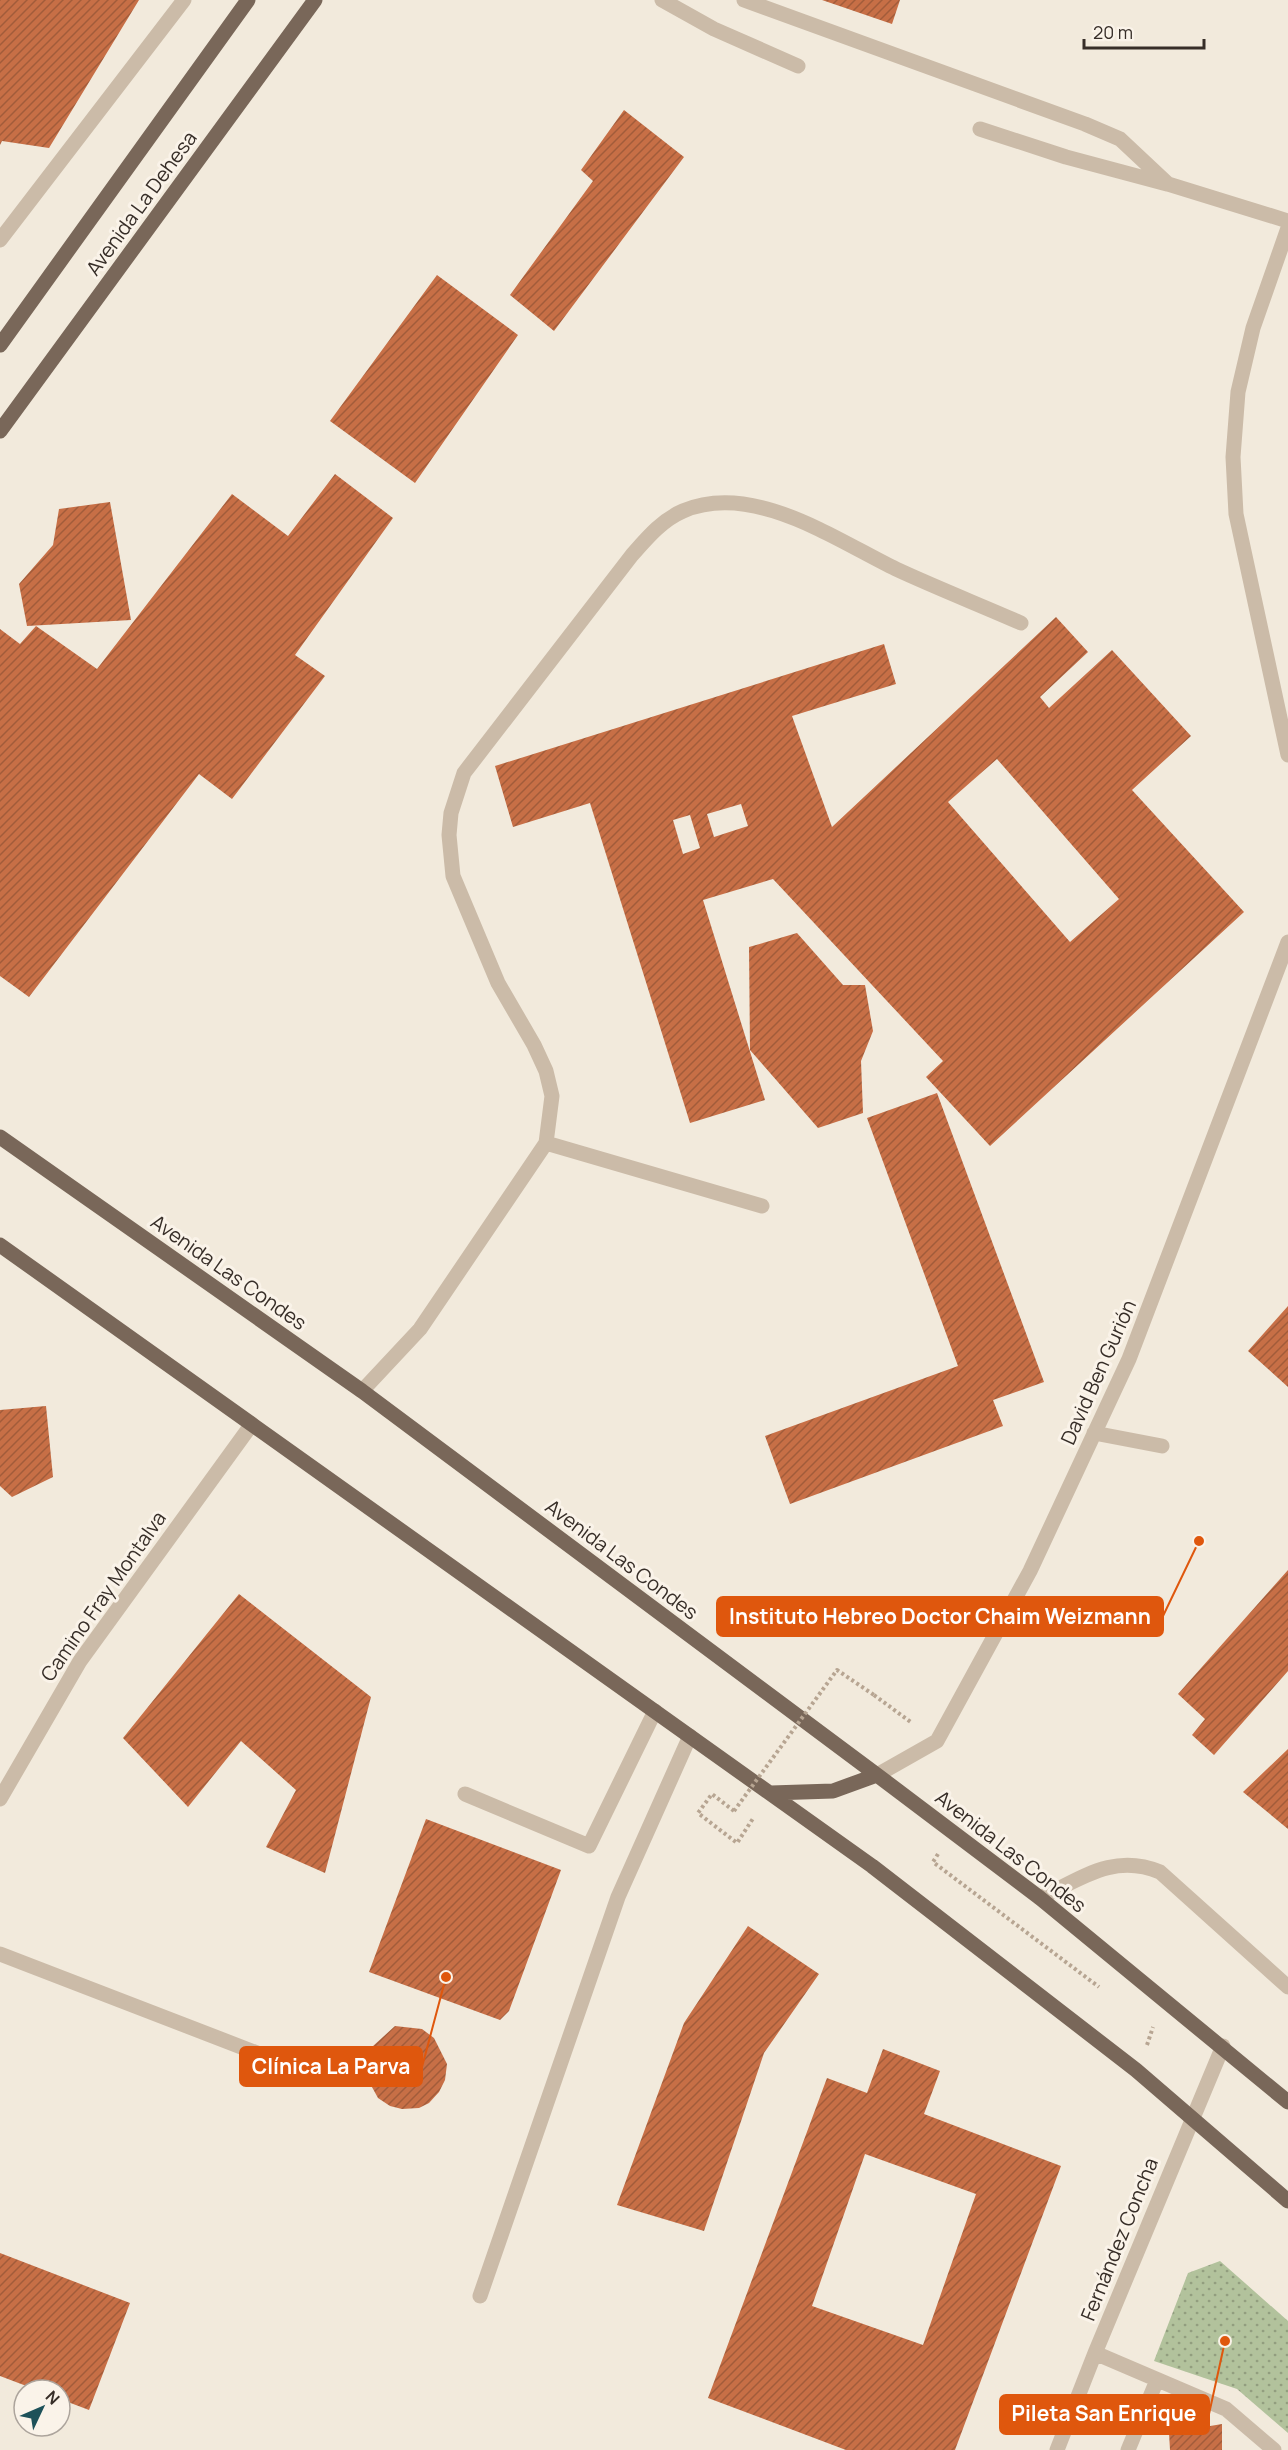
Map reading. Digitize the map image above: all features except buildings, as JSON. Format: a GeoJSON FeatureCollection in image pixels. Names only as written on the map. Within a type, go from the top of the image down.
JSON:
{"type":"FeatureCollection","features":[{"type":"Feature","properties":{"kind":"main road","name":"Avenida La Dehesa"},"geometry":{"type":"LineString","coordinates":[[0,345],[248,0]]}},
{"type":"Feature","properties":{"kind":"main road","name":"Avenida La Dehesa"},"geometry":{"type":"LineString","coordinates":[[0,431],[315,0]]}},
{"type":"Feature","properties":{"kind":"main road","name":"Avenida Las Condes"},"geometry":{"type":"LineString","coordinates":[[0,1137],[362,1391],[877,1775],[1040,1898],[1223,2046],[1288,2102]]}},
{"type":"Feature","properties":{"kind":"main road"},"geometry":{"type":"LineString","coordinates":[[0,1245],[771,1792],[992,1958],[1136,2070],[1288,2201]]}},
{"type":"Feature","properties":{"kind":"main road"},"geometry":{"type":"LineString","coordinates":[[771,1792],[833,1791],[877,1775]]}},
{"type":"Feature","properties":{"kind":"street"},"geometry":{"type":"LineString","coordinates":[[0,240],[184,0]]}},
{"type":"Feature","properties":{"kind":"street"},"geometry":{"type":"LineString","coordinates":[[662,0],[714,29],[798,66]]}},
{"type":"Feature","properties":{"kind":"street"},"geometry":{"type":"LineString","coordinates":[[744,0],[1085,123],[1120,139],[1168,184]]}},
{"type":"Feature","properties":{"kind":"street"},"geometry":{"type":"LineString","coordinates":[[980,129],[1066,157],[1168,184],[1288,221]]}},
{"type":"Feature","properties":{"kind":"street"},"geometry":{"type":"LineString","coordinates":[[1288,228],[1253,328],[1238,392],[1233,457],[1236,514],[1288,755]]}},
{"type":"Feature","properties":{"kind":"street"},"geometry":{"type":"LineString","coordinates":[[362,1391],[420,1329],[546,1143],[552,1096],[546,1071],[534,1045],[498,983],[453,876],[449,835],[451,813],[464,773],[632,555],[654,531],[684,511],[718,503],[744,504],[812,525],[896,569],[1021,623]]}},
{"type":"Feature","properties":{"kind":"street","name":"David Ben Gurión"},"geometry":{"type":"LineString","coordinates":[[937,1741],[1030,1571],[1129,1359],[1161,1281],[1288,942]]}},
{"type":"Feature","properties":{"kind":"street"},"geometry":{"type":"LineString","coordinates":[[546,1143],[762,1206]]}},
{"type":"Feature","properties":{"kind":"street","name":"Camino Fray Montalva"},"geometry":{"type":"LineString","coordinates":[[0,1798],[80,1661],[252,1424]]}},
{"type":"Feature","properties":{"kind":"street"},"geometry":{"type":"LineString","coordinates":[[1094,1433],[1162,1446]]}},
{"type":"Feature","properties":{"kind":"street"},"geometry":{"type":"LineString","coordinates":[[465,1794],[589,1846],[655,1711]]}},
{"type":"Feature","properties":{"kind":"street"},"geometry":{"type":"LineString","coordinates":[[480,2296],[618,1896],[690,1736]]}},
{"type":"Feature","properties":{"kind":"street"},"geometry":{"type":"LineString","coordinates":[[877,1775],[937,1741]]}},
{"type":"Feature","properties":{"kind":"street"},"geometry":{"type":"LineString","coordinates":[[1040,1898],[1098,1870],[1126,1863],[1143,1865],[1160,1872],[1288,1987]]}},
{"type":"Feature","properties":{"kind":"street"},"geometry":{"type":"LineString","coordinates":[[0,1954],[275,2060]]}},
{"type":"Feature","properties":{"kind":"street","name":"Fernández Concha"},"geometry":{"type":"LineString","coordinates":[[1057,2450],[1192,2116],[1223,2046]]}},
{"type":"Feature","properties":{"kind":"street"},"geometry":{"type":"LineString","coordinates":[[1095,2353],[1226,2409],[1274,2450]]}},
{"type":"Feature","properties":{"kind":"street"},"geometry":{"type":"LineString","coordinates":[[1128,2450],[1157,2380]]}},
{"type":"Feature","properties":{"kind":"path"},"geometry":{"type":"LineString","coordinates":[[771,1792],[737,1843],[698,1814],[712,1794],[734,1810],[837,1670],[937,1741]]}},
{"type":"Feature","properties":{"kind":"path"},"geometry":{"type":"LineString","coordinates":[[954,1833],[933,1862],[1108,1994]]}},
{"type":"Feature","properties":{"kind":"path"},"geometry":{"type":"LineString","coordinates":[[1136,2070],[1154,2028],[1145,2022]]}},
{"type":"Feature","properties":{"kind":"green space"},"geometry":{"type":"Polygon","coordinates":[[[1220,2261],[1288,2321],[1288,2433],[1237,2389],[1154,2361],[1188,2273],[1220,2261]]]}},
{"type":"Feature","properties":{"kind":"place","name":"Instituto Hebreo Doctor Chaim Weizmann"},"geometry":{"type":"Point","coordinates":[1199,1541]}},
{"type":"Feature","properties":{"kind":"place","name":"Clínica La Parva"},"geometry":{"type":"Point","coordinates":[446,1977]}},
{"type":"Feature","properties":{"kind":"place","name":"Pileta San Enrique"},"geometry":{"type":"Point","coordinates":[1225,2341]}}]}
